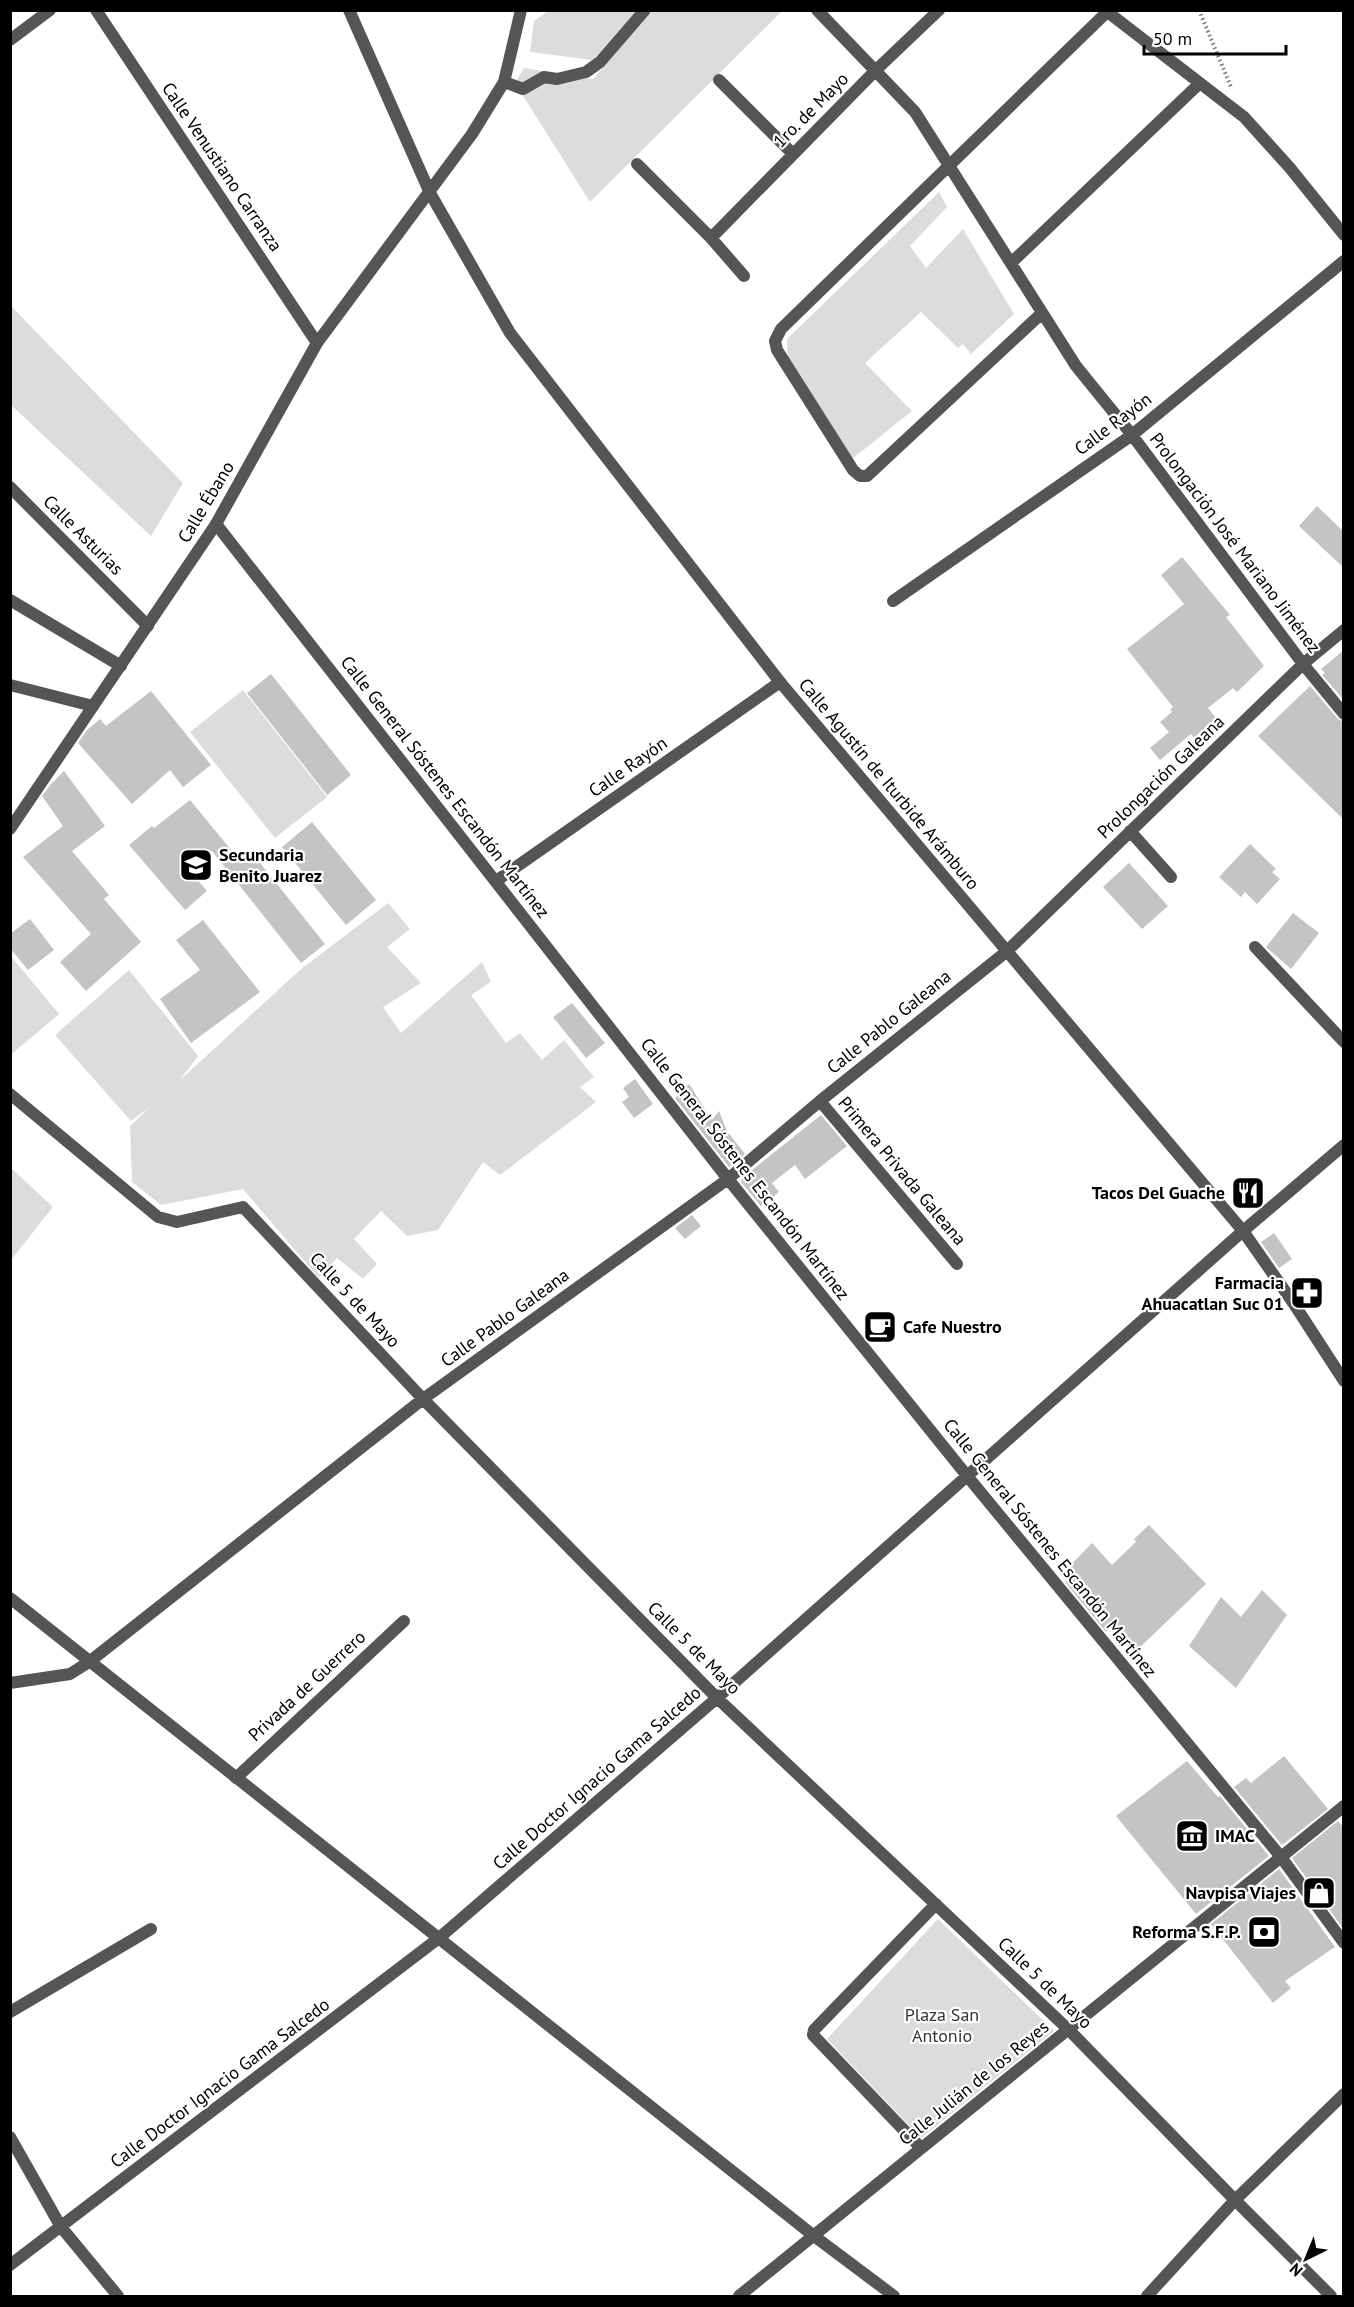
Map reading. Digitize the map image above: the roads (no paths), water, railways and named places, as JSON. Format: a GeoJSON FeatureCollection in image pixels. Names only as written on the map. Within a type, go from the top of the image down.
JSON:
{"type":"FeatureCollection","features":[{"type":"Feature","properties":{"kind":"street"},"geometry":{"type":"LineString","coordinates":[[10,40],[50,10]]}},
{"type":"Feature","properties":{"kind":"street","name":"Calle Venustiano Carranza"},"geometry":{"type":"LineString","coordinates":[[96,10],[317,343]]}},
{"type":"Feature","properties":{"kind":"street","name":"Calle Agustín de Iturbide Arámburo"},"geometry":{"type":"LineString","coordinates":[[350,10],[430,193],[510,333],[780,682],[1243,1232],[1294,1304],[1344,1381]]}},
{"type":"Feature","properties":{"kind":"street","name":"Calle Ébano"},"geometry":{"type":"LineString","coordinates":[[10,829],[216,524],[317,343],[472,134],[504,82],[521,10]]}},
{"type":"Feature","properties":{"kind":"street"},"geometry":{"type":"LineString","coordinates":[[504,82],[523,88],[544,77],[558,80],[586,72],[600,62],[645,10]]}},
{"type":"Feature","properties":{"kind":"street","name":"Prolongación José Mariano Jiménez"},"geometry":{"type":"LineString","coordinates":[[817,10],[915,112],[1076,366],[1132,435],[1303,664],[1344,714]]}},
{"type":"Feature","properties":{"kind":"street","name":"1ro. de Mayo"},"geometry":{"type":"LineString","coordinates":[[711,238],[876,70],[939,10]]}},
{"type":"Feature","properties":{"kind":"street"},"geometry":{"type":"LineString","coordinates":[[1042,313],[867,476],[860,476],[853,470],[777,350],[775,341],[781,329],[1106,11],[1244,117],[1290,168],[1344,235]]}},
{"type":"Feature","properties":{"kind":"street"},"geometry":{"type":"LineString","coordinates":[[719,80],[793,154]]}},
{"type":"Feature","properties":{"kind":"street"},"geometry":{"type":"LineString","coordinates":[[1011,263],[1200,83]]}},
{"type":"Feature","properties":{"kind":"street"},"geometry":{"type":"LineString","coordinates":[[637,164],[711,238],[744,276]]}},
{"type":"Feature","properties":{"kind":"street","name":"Calle Rayón"},"geometry":{"type":"LineString","coordinates":[[893,601],[1132,435],[1344,261]]}},
{"type":"Feature","properties":{"kind":"street","name":"Calle Asturias"},"geometry":{"type":"LineString","coordinates":[[10,487],[148,626]]}},
{"type":"Feature","properties":{"kind":"street","name":"Calle General Sóstenes Escandón Martínez"},"geometry":{"type":"LineString","coordinates":[[216,524],[728,1179],[968,1477],[1281,1857],[1344,1943]]}},
{"type":"Feature","properties":{"kind":"street"},"geometry":{"type":"LineString","coordinates":[[10,600],[121,666]]}},
{"type":"Feature","properties":{"kind":"street","name":"Prolongación Galeana"},"geometry":{"type":"LineString","coordinates":[[1006,952],[1303,664],[1344,630]]}},
{"type":"Feature","properties":{"kind":"street","name":"Calle Rayón"},"geometry":{"type":"LineString","coordinates":[[496,881],[780,682]]}},
{"type":"Feature","properties":{"kind":"street"},"geometry":{"type":"LineString","coordinates":[[10,685],[93,706]]}},
{"type":"Feature","properties":{"kind":"street"},"geometry":{"type":"LineString","coordinates":[[1130,831],[1171,877]]}},
{"type":"Feature","properties":{"kind":"street"},"geometry":{"type":"LineString","coordinates":[[1255,947],[1344,1042]]}},
{"type":"Feature","properties":{"kind":"street","name":"Calle Pablo Galeana"},"geometry":{"type":"LineString","coordinates":[[10,1683],[70,1674],[88,1662],[423,1399],[728,1179],[820,1101],[1006,952]]}},
{"type":"Feature","properties":{"kind":"street","name":"Calle 5 de Mayo"},"geometry":{"type":"LineString","coordinates":[[10,1094],[158,1217],[177,1222],[243,1207],[423,1399],[717,1698],[1069,2030],[1331,2296]]}},
{"type":"Feature","properties":{"kind":"street","name":"Primera Privada Galeana"},"geometry":{"type":"LineString","coordinates":[[820,1101],[957,1264]]}},
{"type":"Feature","properties":{"kind":"street","name":"Calle Doctor Ignacio Gama Salcedo"},"geometry":{"type":"LineString","coordinates":[[10,2265],[440,1938],[717,1698],[1344,1145]]}},
{"type":"Feature","properties":{"kind":"street"},"geometry":{"type":"LineString","coordinates":[[10,1598],[814,2236],[894,2296]]}},
{"type":"Feature","properties":{"kind":"street","name":"Privada de Guerrero"},"geometry":{"type":"LineString","coordinates":[[236,1778],[404,1622]]}},
{"type":"Feature","properties":{"kind":"street","name":"Calle Julián de los Reyes"},"geometry":{"type":"LineString","coordinates":[[739,2296],[1344,1806]]}},
{"type":"Feature","properties":{"kind":"street"},"geometry":{"type":"LineString","coordinates":[[921,2148],[813,2035],[814,2030],[936,1904]]}},
{"type":"Feature","properties":{"kind":"street"},"geometry":{"type":"LineString","coordinates":[[10,2012],[151,1929]]}},
{"type":"Feature","properties":{"kind":"street"},"geometry":{"type":"LineString","coordinates":[[1147,2296],[1235,2200],[1344,2094]]}},
{"type":"Feature","properties":{"kind":"street"},"geometry":{"type":"LineString","coordinates":[[10,2137],[61,2227],[118,2296]]}},
{"type":"Feature","properties":{"kind":"place","name":"Secundaria Benito Juarez"},"geometry":{"type":"Point","coordinates":[196,865]}},
{"type":"Feature","properties":{"kind":"place","name":"Tacos Del Guache"},"geometry":{"type":"Point","coordinates":[1248,1193]}},
{"type":"Feature","properties":{"kind":"place","name":"Farmacia Ahuacatlan Suc 01"},"geometry":{"type":"Point","coordinates":[1307,1293]}},
{"type":"Feature","properties":{"kind":"place","name":"Cafe Nuestro"},"geometry":{"type":"Point","coordinates":[880,1327]}},
{"type":"Feature","properties":{"kind":"place","name":"IMAC"},"geometry":{"type":"Point","coordinates":[1192,1836]}},
{"type":"Feature","properties":{"kind":"place","name":"Navpisa Viajes"},"geometry":{"type":"Point","coordinates":[1319,1893]}},
{"type":"Feature","properties":{"kind":"place","name":"Reforma S.F.P."},"geometry":{"type":"Point","coordinates":[1264,1932]}},
{"type":"Feature","properties":{"kind":"park label","name":"Plaza San Antonio"},"geometry":{"type":"Point","coordinates":[942,2025]}}]}
